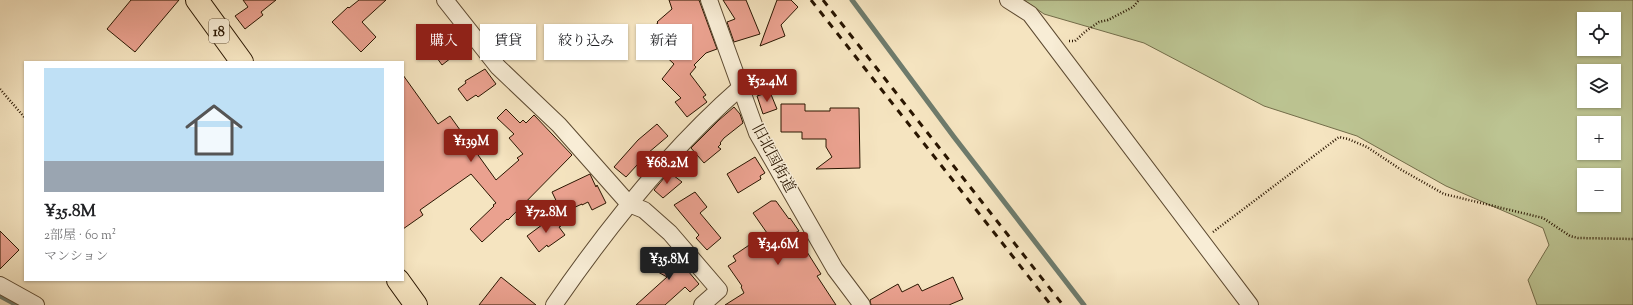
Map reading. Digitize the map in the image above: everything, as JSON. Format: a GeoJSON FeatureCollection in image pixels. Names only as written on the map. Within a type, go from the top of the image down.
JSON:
{"type":"FeatureCollection","features":[{"type":"Feature","properties":{"kind":"highway","name":"18"},"geometry":{"type":"LineString","coordinates":[[197,0],[241,61]]}},
{"type":"Feature","properties":{"kind":"highway"},"geometry":{"type":"LineString","coordinates":[[399,281],[416,305]]}},
{"type":"Feature","properties":{"kind":"street"},"geometry":{"type":"LineString","coordinates":[[445,0],[498,67],[559,125],[629,204],[644,210],[670,233],[719,290],[702,305]]}},
{"type":"Feature","properties":{"kind":"street","name":"旧北国街道"},"geometry":{"type":"LineString","coordinates":[[709,0],[757,133],[835,269],[862,305]]}},
{"type":"Feature","properties":{"kind":"street"},"geometry":{"type":"LineString","coordinates":[[1008,0],[1030,14],[1250,305]]}},
{"type":"Feature","properties":{"kind":"street"},"geometry":{"type":"LineString","coordinates":[[554,305],[629,204],[712,112],[741,87]]}},
{"type":"Feature","properties":{"kind":"street"},"geometry":{"type":"LineString","coordinates":[[0,285],[36,305]]}},
{"type":"Feature","properties":{"kind":"path"},"geometry":{"type":"LineString","coordinates":[[1063,38],[1070,41],[1076,41],[1086,31],[1099,22],[1108,20],[1133,6],[1139,0]]}},
{"type":"Feature","properties":{"kind":"path"},"geometry":{"type":"LineString","coordinates":[[0,89],[24,117]]}},
{"type":"Feature","properties":{"kind":"path"},"geometry":{"type":"LineString","coordinates":[[1201,241],[1339,137],[1367,147],[1400,169],[1444,194],[1543,218],[1570,236],[1578,238],[1633,239]]}},
{"type":"Feature","properties":{"kind":"green space"},"geometry":{"type":"Polygon","coordinates":[[[1024,0],[1633,0],[1633,305],[1537,305],[1528,280],[1549,245],[1543,228],[1446,186],[1357,136],[1264,106],[1144,43],[1044,14],[1024,0]]]}},
{"type":"Feature","properties":{"kind":"building"},"geometry":{"type":"Polygon","coordinates":[[[131,0],[179,0],[135,52],[107,29],[131,0]]]}},
{"type":"Feature","properties":{"kind":"building"},"geometry":{"type":"Polygon","coordinates":[[[243,0],[276,0],[261,12],[263,15],[245,29],[235,16],[248,7],[243,0]]]}},
{"type":"Feature","properties":{"kind":"building"},"geometry":{"type":"Polygon","coordinates":[[[359,0],[386,0],[362,22],[376,37],[361,52],[332,22],[348,7],[349,8],[359,0]]]}},
{"type":"Feature","properties":{"kind":"building"},"geometry":{"type":"Polygon","coordinates":[[[669,0],[699,0],[717,49],[706,53],[694,65],[696,67],[690,74],[706,95],[703,97],[707,102],[687,117],[675,102],[681,98],[662,79],[674,64],[670,60],[692,60],[692,24],[657,24],[672,9],[669,0]]]}},
{"type":"Feature","properties":{"kind":"building"},"geometry":{"type":"Polygon","coordinates":[[[723,0],[746,0],[760,34],[734,42],[727,22],[735,19],[723,0]]]}},
{"type":"Feature","properties":{"kind":"building"},"geometry":{"type":"Polygon","coordinates":[[[777,0],[791,0],[798,7],[781,25],[785,36],[760,46],[777,0]]]}},
{"type":"Feature","properties":{"kind":"building"},"geometry":{"type":"Polygon","coordinates":[[[438,60],[448,60],[442,65],[438,60]]]}},
{"type":"Feature","properties":{"kind":"building"},"geometry":{"type":"Polygon","coordinates":[[[485,69],[496,84],[478,97],[476,95],[467,101],[458,89],[466,83],[465,81],[485,69]]]}},
{"type":"Feature","properties":{"kind":"building"},"geometry":{"type":"Polygon","coordinates":[[[404,76],[438,124],[450,116],[496,180],[519,160],[517,158],[523,154],[509,138],[514,134],[497,118],[506,109],[520,123],[523,120],[526,123],[534,115],[572,155],[508,220],[507,219],[482,242],[470,229],[496,203],[471,174],[420,210],[423,215],[404,228],[404,76]]]}},
{"type":"Feature","properties":{"kind":"building"},"geometry":{"type":"Polygon","coordinates":[[[770,92],[777,109],[763,114],[757,96],[770,92]]]}},
{"type":"Feature","properties":{"kind":"building"},"geometry":{"type":"Polygon","coordinates":[[[781,104],[805,104],[805,111],[830,111],[830,108],[859,108],[860,168],[816,169],[832,157],[826,147],[826,139],[802,139],[802,132],[781,132],[781,104]]]}},
{"type":"Feature","properties":{"kind":"building"},"geometry":{"type":"Polygon","coordinates":[[[734,107],[740,114],[743,123],[724,138],[718,147],[721,149],[704,163],[691,148],[734,107]]]}},
{"type":"Feature","properties":{"kind":"building"},"geometry":{"type":"Polygon","coordinates":[[[657,124],[668,136],[648,153],[626,177],[614,167],[638,140],[657,124]]]}},
{"type":"Feature","properties":{"kind":"building"},"geometry":{"type":"Polygon","coordinates":[[[755,157],[765,173],[760,176],[761,179],[738,193],[727,174],[755,157]]]}},
{"type":"Feature","properties":{"kind":"building"},"geometry":{"type":"Polygon","coordinates":[[[669,172],[682,182],[663,198],[654,190],[669,172]]]}},
{"type":"Feature","properties":{"kind":"building"},"geometry":{"type":"Polygon","coordinates":[[[590,174],[606,203],[592,210],[588,202],[562,213],[552,192],[590,174]]]}},
{"type":"Feature","properties":{"kind":"building"},"geometry":{"type":"Polygon","coordinates":[[[695,192],[707,207],[700,213],[721,238],[707,250],[696,238],[699,235],[674,205],[695,192]]]}},
{"type":"Feature","properties":{"kind":"building"},"geometry":{"type":"Polygon","coordinates":[[[771,201],[776,201],[799,231],[795,233],[821,274],[817,276],[836,305],[725,305],[744,293],[741,287],[742,286],[728,266],[736,261],[733,256],[767,233],[753,213],[771,201]]]}},
{"type":"Feature","properties":{"kind":"building"},"geometry":{"type":"Polygon","coordinates":[[[554,216],[565,235],[548,247],[547,245],[539,252],[527,236],[554,216]]]}},
{"type":"Feature","properties":{"kind":"building"},"geometry":{"type":"Polygon","coordinates":[[[0,231],[19,250],[0,269],[0,231]]]}},
{"type":"Feature","properties":{"kind":"building"},"geometry":{"type":"Polygon","coordinates":[[[658,251],[682,264],[699,284],[690,292],[685,287],[665,305],[636,305],[667,277],[649,267],[658,251]]]}},
{"type":"Feature","properties":{"kind":"building"},"geometry":{"type":"Polygon","coordinates":[[[501,277],[536,305],[479,305],[501,277]]]}},
{"type":"Feature","properties":{"kind":"building"},"geometry":{"type":"Polygon","coordinates":[[[953,277],[963,299],[949,305],[871,305],[870,300],[898,284],[902,292],[918,284],[922,291],[953,277]]]}},
{"type":"Feature","properties":{"kind":"waterway"},"geometry":{"type":"LineString","coordinates":[[852,0],[954,137],[1084,305]]}},
{"type":"Feature","properties":{"kind":"waterway"},"geometry":{"type":"LineString","coordinates":[[0,296],[17,305]]}},
{"type":"Feature","properties":{"kind":"railway"},"geometry":{"type":"LineString","coordinates":[[811,0],[1051,305]]}},
{"type":"Feature","properties":{"kind":"railway"},"geometry":{"type":"LineString","coordinates":[[823,0],[1063,305]]}}]}
